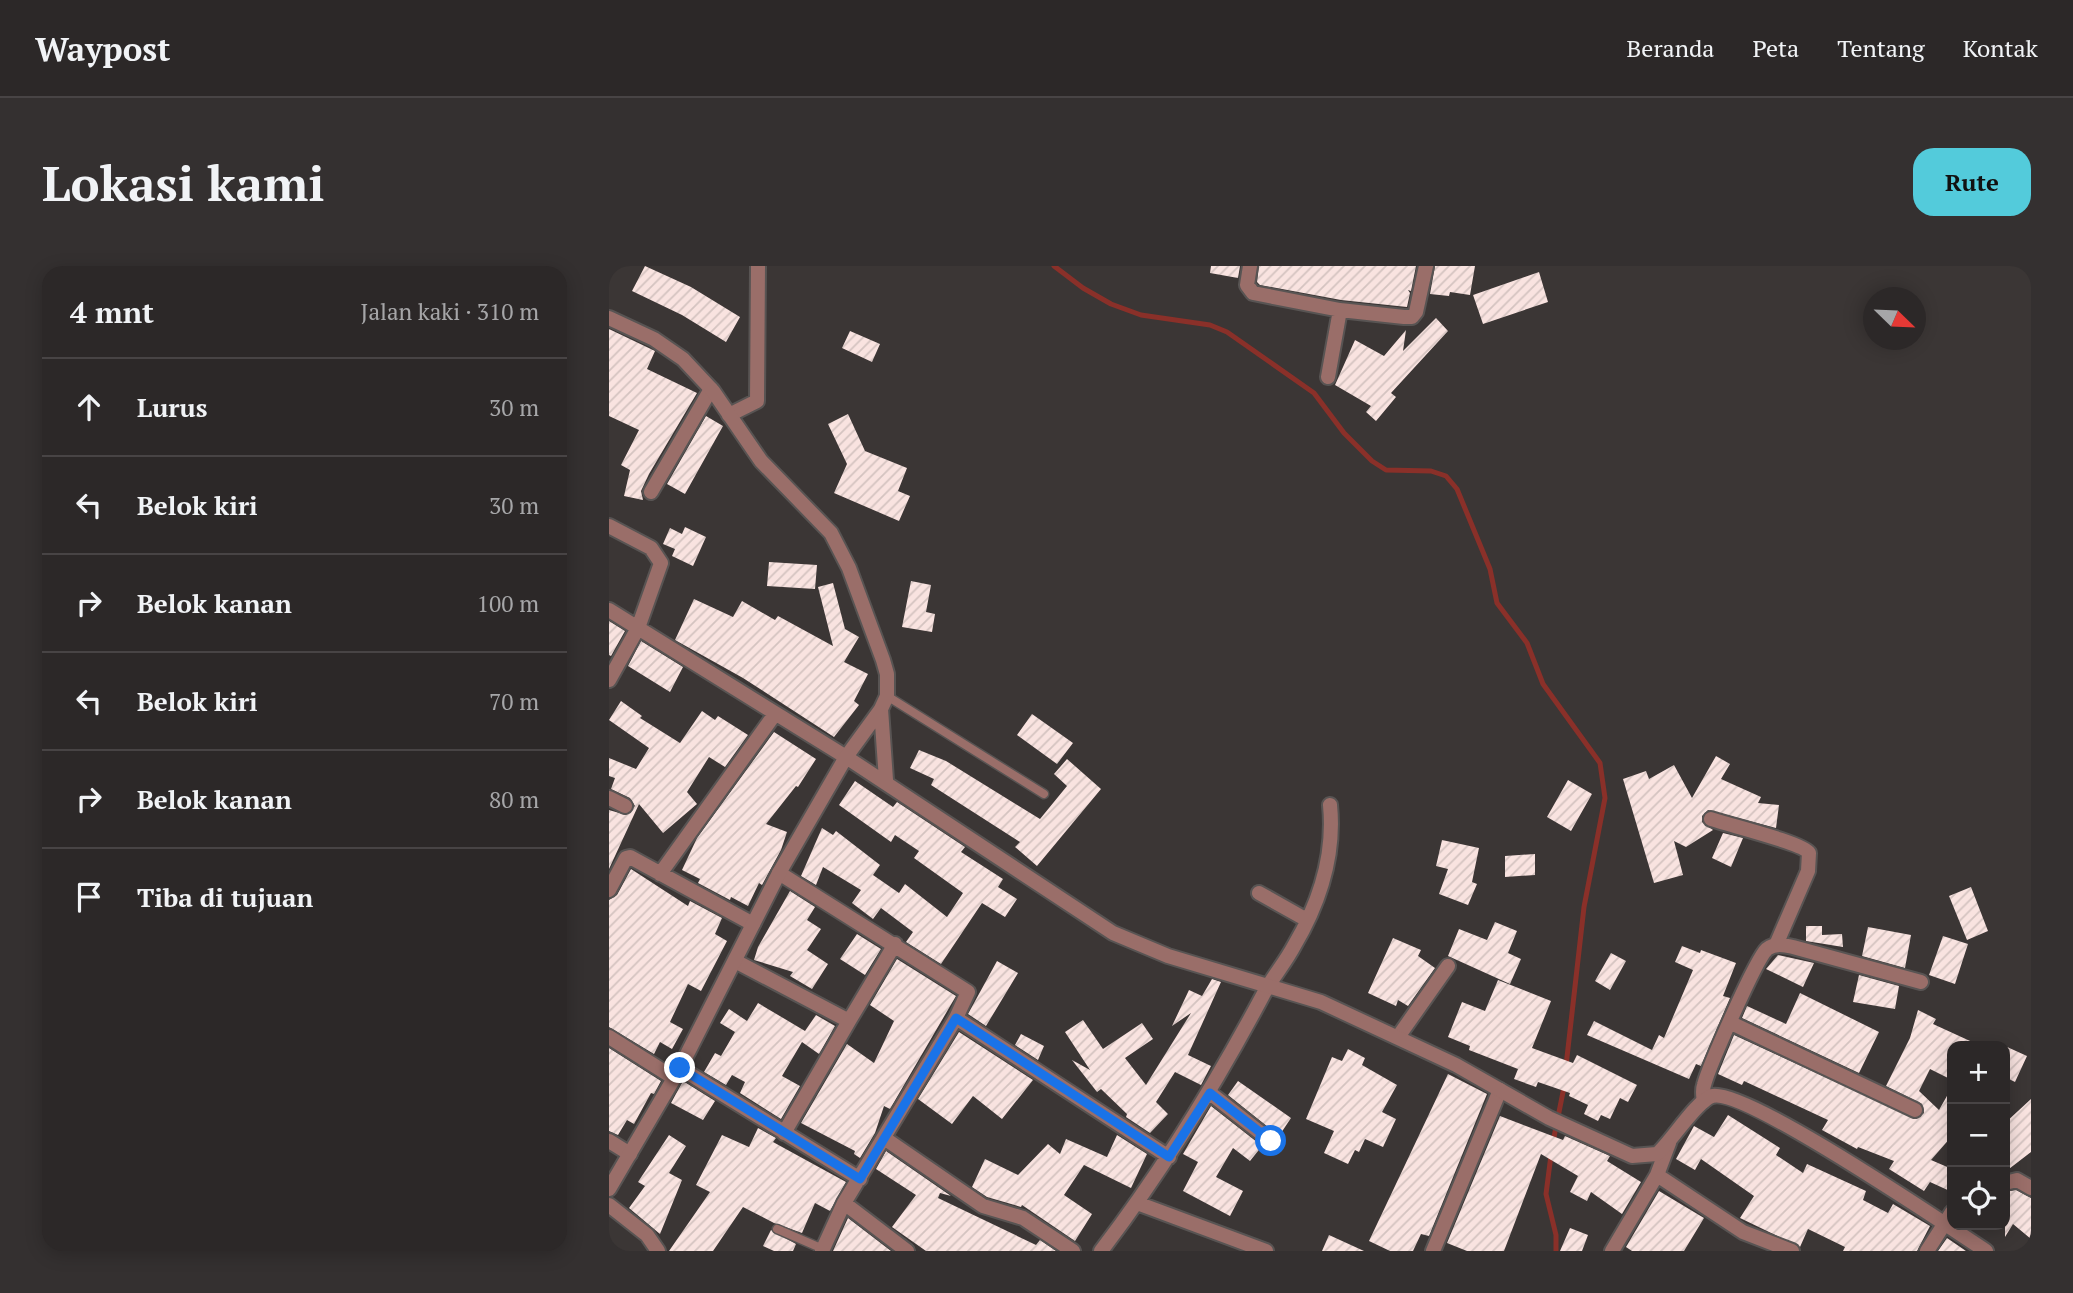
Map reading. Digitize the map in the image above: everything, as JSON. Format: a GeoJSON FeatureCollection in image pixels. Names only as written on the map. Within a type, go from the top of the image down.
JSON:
{"type":"FeatureCollection","features":[{"type":"Feature","properties":{"kind":"street"},"geometry":{"type":"LineString","coordinates":[[729,415],[757,401],[758,266]]}},
{"type":"Feature","properties":{"kind":"street"},"geometry":{"type":"LineString","coordinates":[[1250,266],[1247,285],[1253,293],[1340,310],[1412,317],[1418,305],[1426,266]]}},
{"type":"Feature","properties":{"kind":"street"},"geometry":{"type":"LineString","coordinates":[[1328,377],[1340,310]]}},
{"type":"Feature","properties":{"kind":"street"},"geometry":{"type":"LineString","coordinates":[[609,318],[669,348],[711,389],[761,461],[831,533],[849,568],[887,674],[884,703],[886,780]]}},
{"type":"Feature","properties":{"kind":"street"},"geometry":{"type":"LineString","coordinates":[[651,492],[711,389]]}},
{"type":"Feature","properties":{"kind":"street"},"geometry":{"type":"LineString","coordinates":[[609,526],[651,548],[661,563],[638,628],[609,680]]}},
{"type":"Feature","properties":{"kind":"street"},"geometry":{"type":"LineString","coordinates":[[609,610],[886,780],[1113,933],[1168,956],[1321,1002],[1398,1037],[1549,1118],[1632,1156],[1657,1154],[1704,1101],[1712,1096],[1721,1097],[1763,1114],[1825,1146],[1947,1217]]}},
{"type":"Feature","properties":{"kind":"street"},"geometry":{"type":"LineString","coordinates":[[609,1189],[677,1073],[779,873],[846,757],[884,703]]}},
{"type":"Feature","properties":{"kind":"street"},"geometry":{"type":"LineString","coordinates":[[660,874],[775,714]]}},
{"type":"Feature","properties":{"kind":"street"},"geometry":{"type":"LineString","coordinates":[[609,798],[625,806]]}},
{"type":"Feature","properties":{"kind":"street"},"geometry":{"type":"LineString","coordinates":[[1101,1251],[1169,1157],[1210,1093],[1307,920],[1331,850],[1330,805]]}},
{"type":"Feature","properties":{"kind":"street"},"geometry":{"type":"LineString","coordinates":[[1711,819],[1744,831],[1800,845],[1809,853],[1808,872],[1776,945]]}},
{"type":"Feature","properties":{"kind":"street"},"geometry":{"type":"LineString","coordinates":[[609,890],[628,857],[753,924]]}},
{"type":"Feature","properties":{"kind":"street"},"geometry":{"type":"LineString","coordinates":[[779,873],[966,988],[967,998],[844,1203],[822,1250]]}},
{"type":"Feature","properties":{"kind":"street"},"geometry":{"type":"LineString","coordinates":[[1259,893],[1307,920]]}},
{"type":"Feature","properties":{"kind":"street"},"geometry":{"type":"LineString","coordinates":[[784,1133],[895,944]]}},
{"type":"Feature","properties":{"kind":"street"},"geometry":{"type":"LineString","coordinates":[[1704,1101],[1704,1083],[1761,957],[1768,948],[1776,945],[1921,982]]}},
{"type":"Feature","properties":{"kind":"street"},"geometry":{"type":"LineString","coordinates":[[735,961],[849,1021]]}},
{"type":"Feature","properties":{"kind":"street"},"geometry":{"type":"LineString","coordinates":[[1398,1037],[1448,966]]}},
{"type":"Feature","properties":{"kind":"street"},"geometry":{"type":"LineString","coordinates":[[956,1018],[1169,1157]]}},
{"type":"Feature","properties":{"kind":"street"},"geometry":{"type":"LineString","coordinates":[[1731,1023],[1915,1110]]}},
{"type":"Feature","properties":{"kind":"street"},"geometry":{"type":"LineString","coordinates":[[609,1037],[784,1133],[860,1179]]}},
{"type":"Feature","properties":{"kind":"street"},"geometry":{"type":"LineString","coordinates":[[1433,1251],[1500,1090]]}},
{"type":"Feature","properties":{"kind":"street"},"geometry":{"type":"LineString","coordinates":[[1210,1093],[1271,1141]]}},
{"type":"Feature","properties":{"kind":"street"},"geometry":{"type":"LineString","coordinates":[[884,1138],[983,1206],[1023,1218],[1073,1251]]}},
{"type":"Feature","properties":{"kind":"street"},"geometry":{"type":"LineString","coordinates":[[609,1141],[630,1154]]}},
{"type":"Feature","properties":{"kind":"street"},"geometry":{"type":"LineString","coordinates":[[1612,1251],[1657,1175],[1669,1143]]}},
{"type":"Feature","properties":{"kind":"street"},"geometry":{"type":"LineString","coordinates":[[1657,1175],[1743,1231],[1792,1251]]}},
{"type":"Feature","properties":{"kind":"street"},"geometry":{"type":"LineString","coordinates":[[2010,1182],[2017,1180],[2031,1188]]}},
{"type":"Feature","properties":{"kind":"street"},"geometry":{"type":"LineString","coordinates":[[844,1203],[907,1251]]}},
{"type":"Feature","properties":{"kind":"street"},"geometry":{"type":"LineString","coordinates":[[1137,1203],[1233,1245],[1266,1251]]}},
{"type":"Feature","properties":{"kind":"street"},"geometry":{"type":"LineString","coordinates":[[609,1205],[647,1235],[658,1251]]}},
{"type":"Feature","properties":{"kind":"street"},"geometry":{"type":"LineString","coordinates":[[1927,1251],[1947,1221]]}},
{"type":"Feature","properties":{"kind":"street"},"geometry":{"type":"LineString","coordinates":[[1962,1230],[1986,1251]]}},
{"type":"Feature","properties":{"kind":"lane"},"geometry":{"type":"LineString","coordinates":[[884,703],[1044,794]]}},
{"type":"Feature","properties":{"kind":"lane"},"geometry":{"type":"LineString","coordinates":[[777,1229],[822,1250]]}},
{"type":"Feature","properties":{"kind":"building"},"geometry":{"type":"Polygon","coordinates":[[[645,266],[691,287],[740,317],[726,342],[682,315],[632,291],[645,266]]]}},
{"type":"Feature","properties":{"kind":"building"},"geometry":{"type":"Polygon","coordinates":[[[1211,266],[1240,266],[1238,278],[1210,273],[1211,266]]]}},
{"type":"Feature","properties":{"kind":"building"},"geometry":{"type":"Polygon","coordinates":[[[1259,266],[1416,266],[1411,291],[1408,290],[1410,293],[1407,307],[1341,300],[1260,285],[1257,282],[1259,266]]]}},
{"type":"Feature","properties":{"kind":"building"},"geometry":{"type":"Polygon","coordinates":[[[1435,266],[1475,266],[1470,295],[1450,292],[1449,296],[1430,294],[1435,266]]]}},
{"type":"Feature","properties":{"kind":"building"},"geometry":{"type":"Polygon","coordinates":[[[1539,272],[1548,302],[1483,324],[1473,295],[1539,272]]]}},
{"type":"Feature","properties":{"kind":"building"},"geometry":{"type":"Polygon","coordinates":[[[1436,318],[1448,331],[1391,393],[1396,397],[1376,421],[1366,412],[1371,406],[1335,385],[1355,340],[1384,356],[1406,330],[1403,351],[1436,318]]]}},
{"type":"Feature","properties":{"kind":"building"},"geometry":{"type":"Polygon","coordinates":[[[609,329],[655,351],[647,369],[697,393],[649,474],[641,491],[643,500],[624,496],[630,470],[621,465],[639,430],[609,416],[609,329]]]}},
{"type":"Feature","properties":{"kind":"building"},"geometry":{"type":"Polygon","coordinates":[[[850,331],[880,344],[872,362],[842,348],[850,331]]]}},
{"type":"Feature","properties":{"kind":"building"},"geometry":{"type":"Polygon","coordinates":[[[848,414],[865,451],[907,468],[898,491],[910,496],[899,521],[834,493],[847,464],[828,424],[848,414]]]}},
{"type":"Feature","properties":{"kind":"building"},"geometry":{"type":"Polygon","coordinates":[[[706,416],[723,426],[685,494],[667,484],[706,416]]]}},
{"type":"Feature","properties":{"kind":"building"},"geometry":{"type":"Polygon","coordinates":[[[685,527],[706,537],[693,566],[672,556],[675,549],[663,544],[670,528],[682,534],[685,527]]]}},
{"type":"Feature","properties":{"kind":"building"},"geometry":{"type":"Polygon","coordinates":[[[769,562],[817,565],[815,589],[767,586],[769,562]]]}},
{"type":"Feature","properties":{"kind":"building"},"geometry":{"type":"Polygon","coordinates":[[[911,581],[931,585],[926,612],[935,614],[932,632],[902,627],[911,581]]]}},
{"type":"Feature","properties":{"kind":"building"},"geometry":{"type":"Polygon","coordinates":[[[833,583],[845,629],[859,637],[844,662],[868,674],[854,701],[859,705],[834,737],[743,678],[675,640],[694,599],[733,617],[742,601],[775,620],[778,616],[833,646],[818,587],[833,583]]]}},
{"type":"Feature","properties":{"kind":"building"},"geometry":{"type":"Polygon","coordinates":[[[609,621],[625,631],[611,656],[609,655],[609,621]]]}},
{"type":"Feature","properties":{"kind":"building"},"geometry":{"type":"Polygon","coordinates":[[[641,641],[683,667],[670,692],[628,666],[641,641]]]}},
{"type":"Feature","properties":{"kind":"building"},"geometry":{"type":"Polygon","coordinates":[[[621,701],[642,716],[640,718],[680,743],[702,711],[715,720],[718,716],[748,735],[725,767],[709,757],[687,792],[697,804],[663,833],[639,804],[609,869],[609,810],[626,815],[635,806],[630,798],[611,789],[615,778],[609,776],[609,758],[636,769],[649,748],[609,720],[621,701]]]}},
{"type":"Feature","properties":{"kind":"building"},"geometry":{"type":"Polygon","coordinates":[[[1032,714],[1073,743],[1057,764],[1017,735],[1032,714]]]}},
{"type":"Feature","properties":{"kind":"building"},"geometry":{"type":"Polygon","coordinates":[[[774,732],[816,759],[798,787],[796,786],[766,824],[787,832],[781,850],[762,885],[759,883],[748,906],[698,883],[700,879],[682,870],[697,838],[774,732]]]}},
{"type":"Feature","properties":{"kind":"building"},"geometry":{"type":"Polygon","coordinates":[[[919,750],[946,761],[1040,819],[1067,786],[1054,774],[1067,759],[1101,789],[1037,866],[1015,847],[1020,842],[931,785],[934,779],[910,768],[919,750]]]}},
{"type":"Feature","properties":{"kind":"building"},"geometry":{"type":"Polygon","coordinates":[[[1716,756],[1730,764],[1721,779],[1761,797],[1758,803],[1779,805],[1776,828],[1708,810],[1702,816],[1702,822],[1713,830],[1686,847],[1674,841],[1683,875],[1654,883],[1623,779],[1646,771],[1649,779],[1674,765],[1692,798],[1716,756]]]}},
{"type":"Feature","properties":{"kind":"building"},"geometry":{"type":"Polygon","coordinates":[[[1568,780],[1592,794],[1571,831],[1547,817],[1568,780]]]}},
{"type":"Feature","properties":{"kind":"building"},"geometry":{"type":"Polygon","coordinates":[[[855,781],[893,807],[897,802],[965,847],[961,852],[1003,879],[998,887],[1017,899],[1005,917],[982,903],[941,964],[906,942],[913,932],[881,908],[873,919],[852,903],[861,890],[823,867],[816,885],[801,876],[822,828],[833,835],[836,831],[880,865],[873,875],[899,893],[905,884],[947,917],[963,893],[914,858],[919,851],[895,835],[891,842],[839,805],[855,781]]]}},
{"type":"Feature","properties":{"kind":"building"},"geometry":{"type":"Polygon","coordinates":[[[1723,833],[1743,838],[1731,867],[1712,858],[1723,833]]]}},
{"type":"Feature","properties":{"kind":"building"},"geometry":{"type":"Polygon","coordinates":[[[1442,840],[1479,848],[1472,882],[1477,884],[1468,905],[1439,894],[1448,869],[1436,866],[1442,840]]]}},
{"type":"Feature","properties":{"kind":"building"},"geometry":{"type":"Polygon","coordinates":[[[1535,854],[1535,875],[1505,877],[1505,856],[1535,854]]]}},
{"type":"Feature","properties":{"kind":"building"},"geometry":{"type":"Polygon","coordinates":[[[631,869],[688,906],[690,901],[722,918],[715,934],[727,941],[701,991],[688,984],[670,1022],[683,1029],[672,1049],[660,1042],[654,1054],[609,1027],[609,900],[617,895],[631,869]]]}},
{"type":"Feature","properties":{"kind":"building"},"geometry":{"type":"Polygon","coordinates":[[[1971,887],[1988,931],[1967,940],[1949,896],[1971,887]]]}},
{"type":"Feature","properties":{"kind":"building"},"geometry":{"type":"Polygon","coordinates":[[[790,891],[815,907],[807,920],[821,929],[807,950],[828,964],[812,989],[790,976],[793,972],[754,960],[758,947],[790,891]]]}},
{"type":"Feature","properties":{"kind":"building"},"geometry":{"type":"Polygon","coordinates":[[[1495,922],[1517,931],[1508,953],[1521,959],[1510,984],[1448,956],[1459,929],[1487,940],[1495,922]]]}},
{"type":"Feature","properties":{"kind":"building"},"geometry":{"type":"Polygon","coordinates":[[[1806,926],[1822,926],[1822,935],[1842,934],[1843,947],[1806,941],[1806,926]]]}},
{"type":"Feature","properties":{"kind":"building"},"geometry":{"type":"Polygon","coordinates":[[[1868,927],[1911,935],[1905,968],[1862,956],[1868,927]]]}},
{"type":"Feature","properties":{"kind":"building"},"geometry":{"type":"Polygon","coordinates":[[[857,934],[881,949],[865,975],[840,959],[857,934]]]}},
{"type":"Feature","properties":{"kind":"building"},"geometry":{"type":"Polygon","coordinates":[[[1943,936],[1968,944],[1955,984],[1929,975],[1943,936]]]}},
{"type":"Feature","properties":{"kind":"building"},"geometry":{"type":"Polygon","coordinates":[[[1393,938],[1421,950],[1418,956],[1435,968],[1408,1006],[1398,1000],[1396,1006],[1368,993],[1393,938]]]}},
{"type":"Feature","properties":{"kind":"building"},"geometry":{"type":"Polygon","coordinates":[[[1682,946],[1736,963],[1723,996],[1730,998],[1701,1066],[1696,1064],[1689,1079],[1587,1035],[1594,1021],[1652,1050],[1659,1035],[1664,1038],[1693,970],[1675,962],[1682,946]]]}},
{"type":"Feature","properties":{"kind":"building"},"geometry":{"type":"Polygon","coordinates":[[[1611,953],[1626,961],[1610,990],[1595,981],[1611,953]]]}},
{"type":"Feature","properties":{"kind":"building"},"geometry":{"type":"Polygon","coordinates":[[[1778,955],[1814,963],[1803,987],[1766,969],[1778,955]]]}},
{"type":"Feature","properties":{"kind":"building"},"geometry":{"type":"Polygon","coordinates":[[[897,959],[956,996],[890,1109],[884,1106],[875,1133],[860,1158],[854,1154],[855,1151],[801,1123],[847,1044],[874,1063],[894,1021],[870,1005],[897,959]]]}},
{"type":"Feature","properties":{"kind":"building"},"geometry":{"type":"Polygon","coordinates":[[[997,961],[1018,973],[986,1026],[968,1014],[997,961]]]}},
{"type":"Feature","properties":{"kind":"building"},"geometry":{"type":"Polygon","coordinates":[[[1859,975],[1899,986],[1895,1009],[1853,1002],[1859,975]]]}},
{"type":"Feature","properties":{"kind":"building"},"geometry":{"type":"Polygon","coordinates":[[[1212,979],[1221,982],[1188,1055],[1211,1066],[1201,1085],[1175,1072],[1156,1102],[1168,1114],[1150,1133],[1126,1117],[1127,1114],[1101,1089],[1097,1092],[1072,1060],[1090,1070],[1065,1032],[1083,1020],[1103,1049],[1142,1023],[1153,1039],[1125,1058],[1146,1085],[1191,1013],[1172,1026],[1189,990],[1202,996],[1212,979]]]}},
{"type":"Feature","properties":{"kind":"building"},"geometry":{"type":"Polygon","coordinates":[[[1498,980],[1551,1001],[1532,1048],[1573,1063],[1577,1055],[1637,1085],[1628,1102],[1620,1098],[1610,1119],[1601,1115],[1598,1121],[1584,1114],[1588,1105],[1569,1096],[1570,1093],[1538,1082],[1536,1087],[1514,1079],[1518,1069],[1469,1050],[1470,1046],[1448,1037],[1462,1002],[1485,1011],[1498,980]]]}},
{"type":"Feature","properties":{"kind":"building"},"geometry":{"type":"Polygon","coordinates":[[[1800,993],[1879,1032],[1859,1073],[1742,1018],[1747,1006],[1786,1024],[1800,993]]]}},
{"type":"Feature","properties":{"kind":"building"},"geometry":{"type":"Polygon","coordinates":[[[758,1003],[805,1031],[816,1015],[835,1026],[819,1054],[802,1042],[782,1076],[800,1086],[781,1119],[740,1093],[745,1082],[732,1075],[726,1085],[704,1072],[715,1053],[721,1056],[735,1032],[720,1023],[729,1009],[747,1021],[758,1003]]]}},
{"type":"Feature","properties":{"kind":"building"},"geometry":{"type":"Polygon","coordinates":[[[1918,1010],[1936,1019],[1933,1024],[1970,1041],[1947,1041],[1947,1078],[1930,1069],[1919,1091],[1939,1110],[1947,1096],[1947,1142],[1931,1160],[1947,1167],[1947,1190],[1930,1182],[1924,1191],[1889,1169],[1894,1161],[1858,1147],[1857,1149],[1822,1130],[1828,1120],[1744,1081],[1742,1085],[1718,1074],[1734,1035],[1916,1119],[1924,1113],[1922,1104],[1886,1086],[1910,1038],[1918,1010]]]}},
{"type":"Feature","properties":{"kind":"building"},"geometry":{"type":"Polygon","coordinates":[[[959,1032],[1033,1080],[1002,1119],[973,1096],[952,1124],[918,1099],[959,1032]]]}},
{"type":"Feature","properties":{"kind":"building"},"geometry":{"type":"Polygon","coordinates":[[[1021,1034],[1044,1046],[1038,1060],[1015,1045],[1021,1034]]]}},
{"type":"Feature","properties":{"kind":"building"},"geometry":{"type":"Polygon","coordinates":[[[609,1048],[661,1081],[634,1124],[627,1120],[618,1135],[609,1131],[609,1048]]]}},
{"type":"Feature","properties":{"kind":"building"},"geometry":{"type":"Polygon","coordinates":[[[2010,1048],[2027,1056],[2015,1082],[2010,1080],[2010,1048]]]}},
{"type":"Feature","properties":{"kind":"building"},"geometry":{"type":"Polygon","coordinates":[[[1348,1049],[1365,1058],[1362,1065],[1397,1085],[1382,1112],[1396,1119],[1383,1147],[1365,1139],[1359,1152],[1355,1150],[1348,1164],[1324,1153],[1334,1131],[1306,1119],[1332,1057],[1342,1061],[1348,1049]]]}},
{"type":"Feature","properties":{"kind":"building"},"geometry":{"type":"Polygon","coordinates":[[[1448,1074],[1487,1094],[1429,1236],[1421,1234],[1413,1251],[1390,1251],[1369,1241],[1448,1074]]]}},
{"type":"Feature","properties":{"kind":"building"},"geometry":{"type":"Polygon","coordinates":[[[683,1081],[715,1101],[703,1120],[671,1103],[683,1081]]]}},
{"type":"Feature","properties":{"kind":"building"},"geometry":{"type":"Polygon","coordinates":[[[1238,1081],[1291,1118],[1279,1136],[1228,1095],[1238,1081]]]}},
{"type":"Feature","properties":{"kind":"building"},"geometry":{"type":"Polygon","coordinates":[[[2031,1099],[2031,1152],[2010,1168],[2010,1167],[2010,1118],[2031,1099]]]}},
{"type":"Feature","properties":{"kind":"building"},"geometry":{"type":"Polygon","coordinates":[[[1211,1106],[1262,1146],[1250,1161],[1233,1148],[1216,1177],[1243,1191],[1230,1216],[1183,1191],[1198,1162],[1183,1154],[1211,1106]]]}},
{"type":"Feature","properties":{"kind":"building"},"geometry":{"type":"Polygon","coordinates":[[[1728,1115],[1780,1148],[1776,1155],[1803,1173],[1807,1164],[1866,1191],[1863,1200],[1888,1213],[1893,1204],[1930,1226],[1917,1251],[1843,1251],[1845,1247],[1808,1229],[1800,1247],[1740,1218],[1754,1196],[1701,1159],[1695,1170],[1676,1159],[1694,1126],[1714,1137],[1728,1115]]]}},
{"type":"Feature","properties":{"kind":"building"},"geometry":{"type":"Polygon","coordinates":[[[1500,1116],[1563,1140],[1565,1136],[1610,1156],[1607,1161],[1641,1182],[1622,1214],[1591,1192],[1587,1201],[1570,1192],[1578,1176],[1541,1154],[1504,1251],[1467,1251],[1447,1243],[1500,1116]]]}},
{"type":"Feature","properties":{"kind":"building"},"geometry":{"type":"Polygon","coordinates":[[[758,1128],[776,1138],[773,1142],[846,1182],[830,1211],[815,1203],[802,1233],[774,1223],[743,1207],[713,1251],[669,1251],[710,1192],[696,1185],[722,1135],[749,1147],[758,1128]]]}},
{"type":"Feature","properties":{"kind":"building"},"geometry":{"type":"Polygon","coordinates":[[[669,1135],[686,1146],[669,1173],[682,1180],[660,1234],[629,1208],[645,1186],[638,1182],[669,1135]]]}},
{"type":"Feature","properties":{"kind":"building"},"geometry":{"type":"Polygon","coordinates":[[[1117,1135],[1147,1154],[1131,1188],[1084,1165],[1064,1195],[1092,1214],[1075,1241],[1022,1205],[1021,1207],[987,1197],[972,1187],[985,1159],[1018,1175],[1048,1144],[1060,1154],[1066,1139],[1107,1157],[1117,1135]]]}},
{"type":"Feature","properties":{"kind":"building"},"geometry":{"type":"Polygon","coordinates":[[[886,1151],[951,1196],[940,1193],[938,1198],[1036,1245],[1040,1240],[1056,1251],[926,1251],[892,1227],[916,1195],[876,1169],[886,1151]]]}},
{"type":"Feature","properties":{"kind":"building"},"geometry":{"type":"Polygon","coordinates":[[[2016,1190],[2031,1198],[2031,1239],[2013,1224],[2010,1229],[2010,1191],[2016,1190]]]}},
{"type":"Feature","properties":{"kind":"building"},"geometry":{"type":"Polygon","coordinates":[[[1659,1191],[1704,1218],[1684,1251],[1632,1251],[1626,1247],[1659,1191]]]}},
{"type":"Feature","properties":{"kind":"building"},"geometry":{"type":"Polygon","coordinates":[[[848,1218],[891,1251],[833,1251],[848,1218]]]}},
{"type":"Feature","properties":{"kind":"building"},"geometry":{"type":"Polygon","coordinates":[[[1570,1228],[1588,1235],[1582,1251],[1560,1251],[1570,1228]]]}},
{"type":"Feature","properties":{"kind":"building"},"geometry":{"type":"Polygon","coordinates":[[[771,1230],[796,1244],[793,1251],[774,1251],[763,1246],[771,1230]]]}},
{"type":"Feature","properties":{"kind":"building"},"geometry":{"type":"Polygon","coordinates":[[[1329,1235],[1364,1251],[1322,1251],[1329,1235]]]}},
{"type":"Feature","properties":{"kind":"building"},"geometry":{"type":"Polygon","coordinates":[[[1947,1238],[1966,1251],[1938,1251],[1947,1238]]]}},
{"type":"Feature","properties":{"kind":"waterway"},"geometry":{"type":"LineString","coordinates":[[1054,266],[1083,288],[1111,304],[1141,315],[1210,325],[1227,332],[1314,393],[1344,433],[1372,461],[1386,470],[1431,471],[1446,476],[1457,489],[1490,569],[1497,603],[1527,643],[1543,684],[1600,763],[1605,798],[1584,907],[1566,1066]]}},
{"type":"Feature","properties":{"kind":"waterway"},"geometry":{"type":"LineString","coordinates":[[1553,1142],[1564,1087]]}},
{"type":"Feature","properties":{"kind":"waterway"},"geometry":{"type":"LineString","coordinates":[[1551,1155],[1546,1194],[1556,1235],[1556,1251]]}},
{"type":"Feature","properties":{"kind":"route"},"geometry":{"type":"LineString","coordinates":[[680,1068],[860,1179],[956,1018],[1169,1157],[1210,1093],[1271,1141]]}}]}
